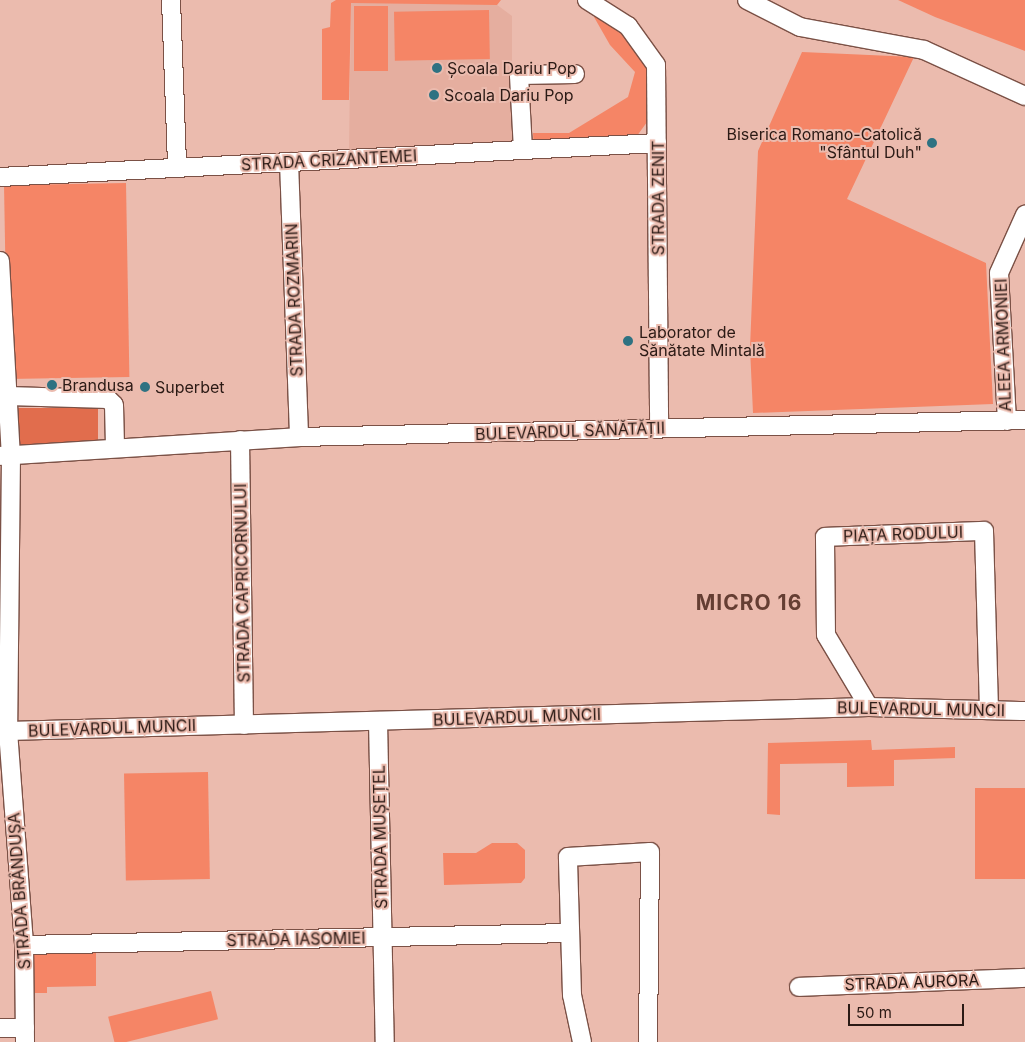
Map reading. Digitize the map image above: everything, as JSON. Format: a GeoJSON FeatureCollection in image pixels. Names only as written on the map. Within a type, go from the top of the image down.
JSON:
{"type":"FeatureCollection","features":[{"type":"Feature","properties":{"kind":"street"},"geometry":{"type":"LineString","coordinates":[[171,0],[177,166]]}},
{"type":"Feature","properties":{"kind":"street"},"geometry":{"type":"LineString","coordinates":[[747,0],[800,27],[924,50],[1025,96]]}},
{"type":"Feature","properties":{"kind":"street","name":"STRADA ZENIT"},"geometry":{"type":"LineString","coordinates":[[598,3],[628,26],[656,65],[659,428]]}},
{"type":"Feature","properties":{"kind":"street"},"geometry":{"type":"LineString","coordinates":[[522,150],[519,75],[575,74]]}},
{"type":"Feature","properties":{"kind":"street","name":"STRADA CRIZANTEMEI"},"geometry":{"type":"LineString","coordinates":[[0,177],[177,166],[657,143]]}},
{"type":"Feature","properties":{"kind":"street","name":"STRADA ROZMARIN"},"geometry":{"type":"LineString","coordinates":[[289,162],[298,437]]}},
{"type":"Feature","properties":{"kind":"street","name":"ALEEA ARMONIEI"},"geometry":{"type":"LineString","coordinates":[[1007,421],[999,273],[1025,215]]}},
{"type":"Feature","properties":{"kind":"street","name":"STRADA BRÂNDUȘA"},"geometry":{"type":"LineString","coordinates":[[0,261],[8,396],[6,456],[8,731],[24,945],[25,1035]]}},
{"type":"Feature","properties":{"kind":"street"},"geometry":{"type":"LineString","coordinates":[[8,396],[108,400],[114,405],[115,447]]}},
{"type":"Feature","properties":{"kind":"street","name":"BULEVARDUL SĂNĂTĂȚII"},"geometry":{"type":"LineString","coordinates":[[6,456],[115,447],[298,437],[1025,420]]}},
{"type":"Feature","properties":{"kind":"street","name":"STRADA CAPRICORNULUI"},"geometry":{"type":"LineString","coordinates":[[240,440],[244,725]]}},
{"type":"Feature","properties":{"kind":"street","name":"PIAȚA RODULUI"},"geometry":{"type":"LineString","coordinates":[[869,707],[826,635],[825,537],[984,531],[989,710]]}},
{"type":"Feature","properties":{"kind":"street","name":"BULEVARDUL MUNCII"},"geometry":{"type":"LineString","coordinates":[[8,731],[869,707],[1025,711]]}},
{"type":"Feature","properties":{"kind":"street","name":"STRADA MUȘEȚEL"},"geometry":{"type":"LineString","coordinates":[[378,721],[385,1042]]}},
{"type":"Feature","properties":{"kind":"street"},"geometry":{"type":"LineString","coordinates":[[582,1042],[572,995],[568,932],[568,857],[650,852],[648,1042]]}},
{"type":"Feature","properties":{"kind":"street","name":"STRADA IASOMIEI"},"geometry":{"type":"LineString","coordinates":[[24,945],[383,938],[568,932]]}},
{"type":"Feature","properties":{"kind":"street","name":"STRADA AURORA"},"geometry":{"type":"LineString","coordinates":[[799,987],[1025,978]]}},
{"type":"Feature","properties":{"kind":"street"},"geometry":{"type":"LineString","coordinates":[[0,1028],[25,1035]]}},
{"type":"Feature","properties":{"kind":"shaded area"},"geometry":{"type":"Polygon","coordinates":[[[336,0],[501,0],[497,5],[351,3],[349,100],[322,100],[322,29],[330,27],[331,3],[336,0]]]}},
{"type":"Feature","properties":{"kind":"shaded area"},"geometry":{"type":"Polygon","coordinates":[[[898,0],[1025,0],[1025,51],[935,17],[898,0]]]}},
{"type":"Feature","properties":{"kind":"shaded area"},"geometry":{"type":"Polygon","coordinates":[[[493,2],[512,16],[512,75],[522,142],[349,151],[351,3],[493,2]]]}},
{"type":"Feature","properties":{"kind":"shaded area"},"geometry":{"type":"Polygon","coordinates":[[[354,6],[388,6],[388,71],[354,71],[354,6]]]}},
{"type":"Feature","properties":{"kind":"shaded area"},"geometry":{"type":"Polygon","coordinates":[[[489,10],[490,59],[395,61],[394,12],[489,10]]]}},
{"type":"Feature","properties":{"kind":"shaded area"},"geometry":{"type":"Polygon","coordinates":[[[598,11],[635,42],[650,62],[650,118],[631,144],[534,149],[533,133],[569,133],[628,97],[635,72],[610,45],[594,17],[598,11]]]}},
{"type":"Feature","properties":{"kind":"shaded area"},"geometry":{"type":"Polygon","coordinates":[[[802,52],[914,57],[847,199],[986,263],[993,404],[753,413],[750,348],[758,151],[802,52]]]}},
{"type":"Feature","properties":{"kind":"shaded area"},"geometry":{"type":"Polygon","coordinates":[[[126,183],[129,377],[7,379],[4,185],[126,183]]]}},
{"type":"Feature","properties":{"kind":"shaded area"},"geometry":{"type":"Polygon","coordinates":[[[16,408],[98,408],[98,440],[20,445],[16,408]]]}},
{"type":"Feature","properties":{"kind":"shaded area"},"geometry":{"type":"Polygon","coordinates":[[[871,740],[872,750],[955,747],[955,758],[894,760],[894,786],[847,787],[847,763],[780,764],[780,815],[767,814],[768,743],[871,740]]]}},
{"type":"Feature","properties":{"kind":"shaded area"},"geometry":{"type":"Polygon","coordinates":[[[208,772],[210,879],[126,880],[124,773],[208,772]]]}},
{"type":"Feature","properties":{"kind":"shaded area"},"geometry":{"type":"Polygon","coordinates":[[[975,788],[1025,788],[1025,879],[975,879],[975,788]]]}},
{"type":"Feature","properties":{"kind":"shaded area"},"geometry":{"type":"Polygon","coordinates":[[[492,843],[517,843],[525,850],[525,878],[521,883],[444,885],[443,853],[476,853],[492,843]]]}},
{"type":"Feature","properties":{"kind":"shaded area"},"geometry":{"type":"Polygon","coordinates":[[[96,943],[96,986],[47,987],[47,993],[34,993],[33,945],[96,943]]]}},
{"type":"Feature","properties":{"kind":"shaded area"},"geometry":{"type":"Polygon","coordinates":[[[211,991],[218,1019],[126,1042],[114,1042],[108,1017],[211,991]]]}},
{"type":"Feature","properties":{"kind":"place","name":"Școala Dariu Pop"},"geometry":{"type":"Point","coordinates":[437,68]}},
{"type":"Feature","properties":{"kind":"place","name":"Scoala Dariu Pop"},"geometry":{"type":"Point","coordinates":[434,95]}},
{"type":"Feature","properties":{"kind":"place","name":"Biserica Romano-Catolică \"Sfântul Duh\""},"geometry":{"type":"Point","coordinates":[932,143]}},
{"type":"Feature","properties":{"kind":"place","name":"Laborator de Sănătate Mintală"},"geometry":{"type":"Point","coordinates":[628,341]}},
{"type":"Feature","properties":{"kind":"place","name":"Brandusa"},"geometry":{"type":"Point","coordinates":[52,385]}},
{"type":"Feature","properties":{"kind":"place","name":"Superbet"},"geometry":{"type":"Point","coordinates":[145,387]}},
{"type":"Feature","properties":{"kind":"district","name":"MICRO 16"},"geometry":{"type":"Point","coordinates":[749,603]}}]}
